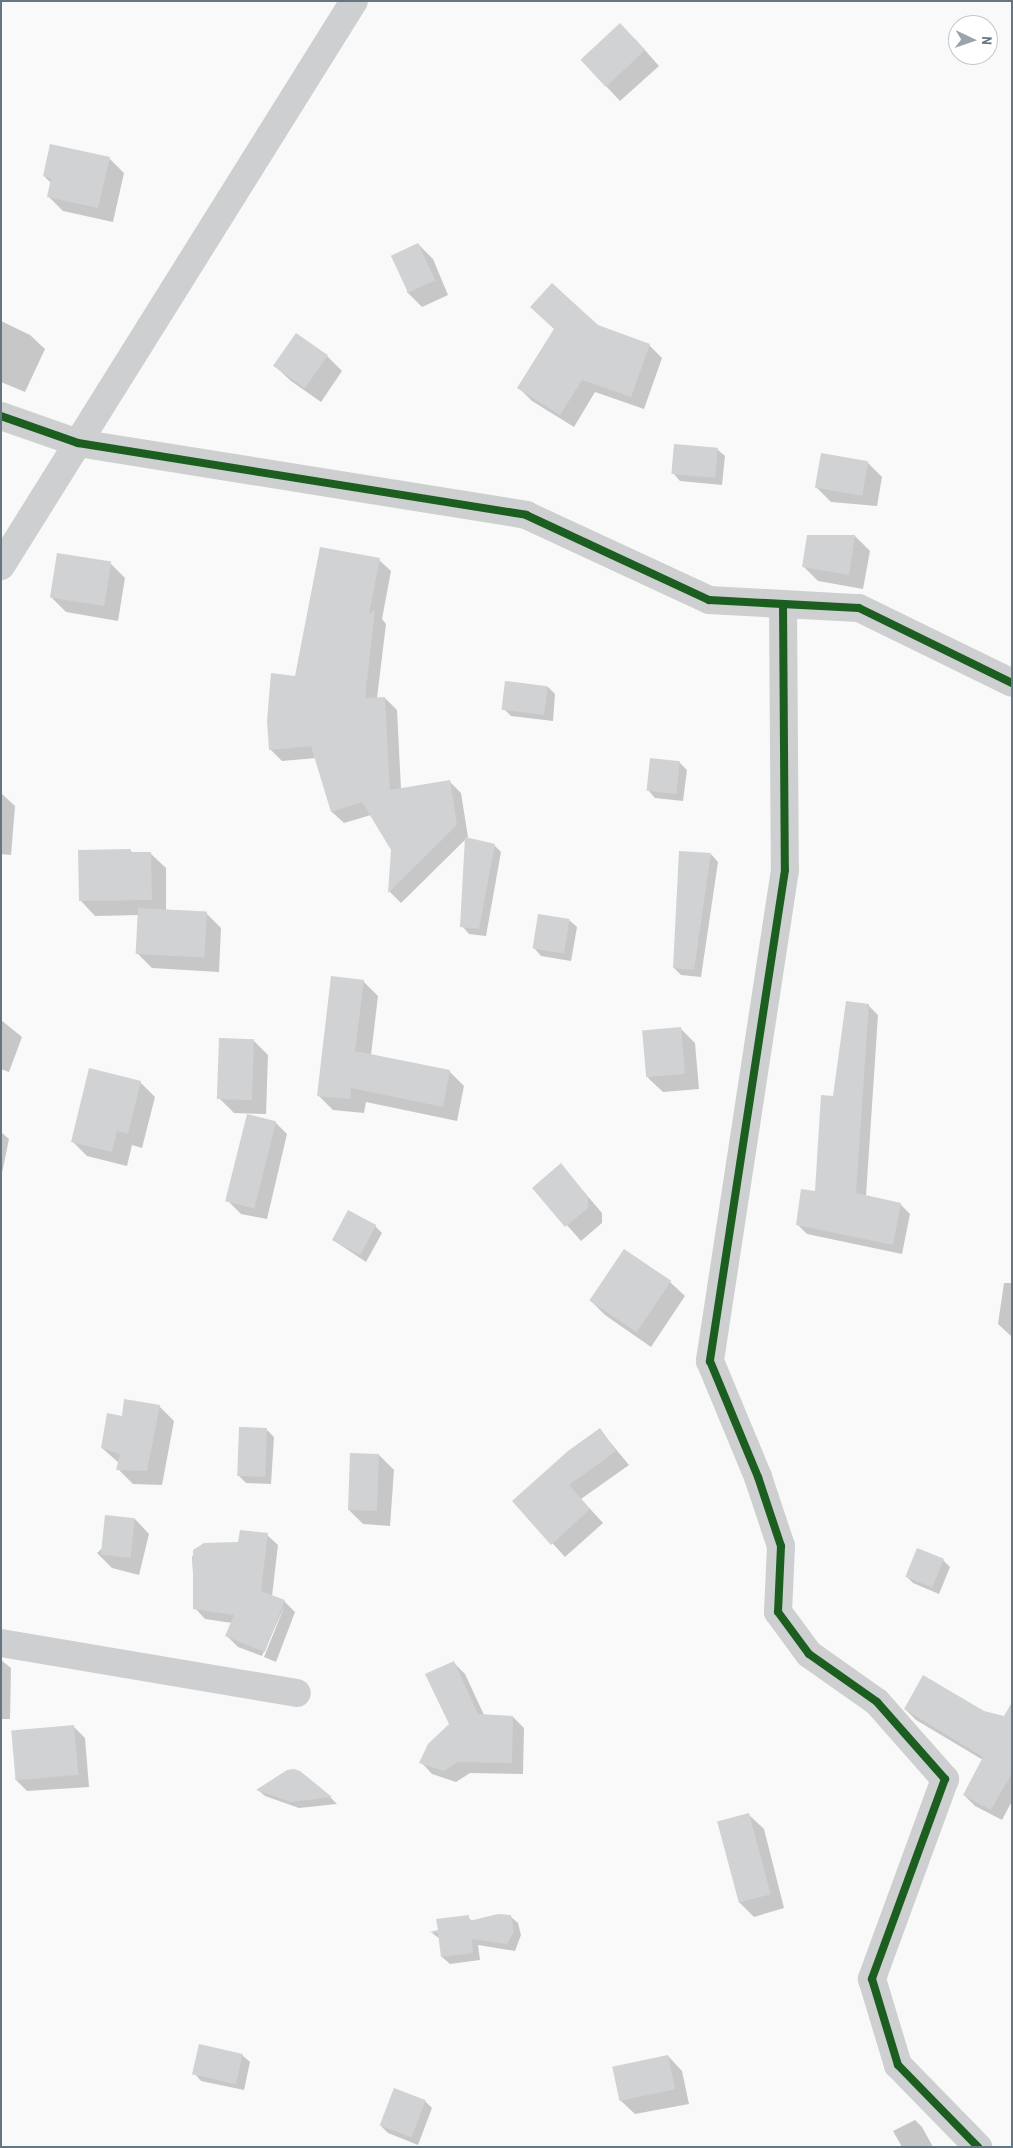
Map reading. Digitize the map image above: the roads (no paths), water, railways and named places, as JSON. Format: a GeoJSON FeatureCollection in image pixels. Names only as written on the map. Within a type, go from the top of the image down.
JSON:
{"type":"FeatureCollection","features":[{"type":"Feature","properties":{"kind":"street"},"geometry":{"type":"LineString","coordinates":[[1,566],[354,1]]}},
{"type":"Feature","properties":{"kind":"street"},"geometry":{"type":"LineString","coordinates":[[1,416],[78,443],[526,515],[709,600],[859,608],[1012,683]]}},
{"type":"Feature","properties":{"kind":"street"},"geometry":{"type":"LineString","coordinates":[[783,604],[785,870],[710,1361],[758,1477],[781,1546],[778,1612],[809,1654],[877,1702],[945,1779],[872,1978],[898,2065],[978,2147]]}},
{"type":"Feature","properties":{"kind":"street"},"geometry":{"type":"LineString","coordinates":[[1,1642],[297,1693]]}}]}
